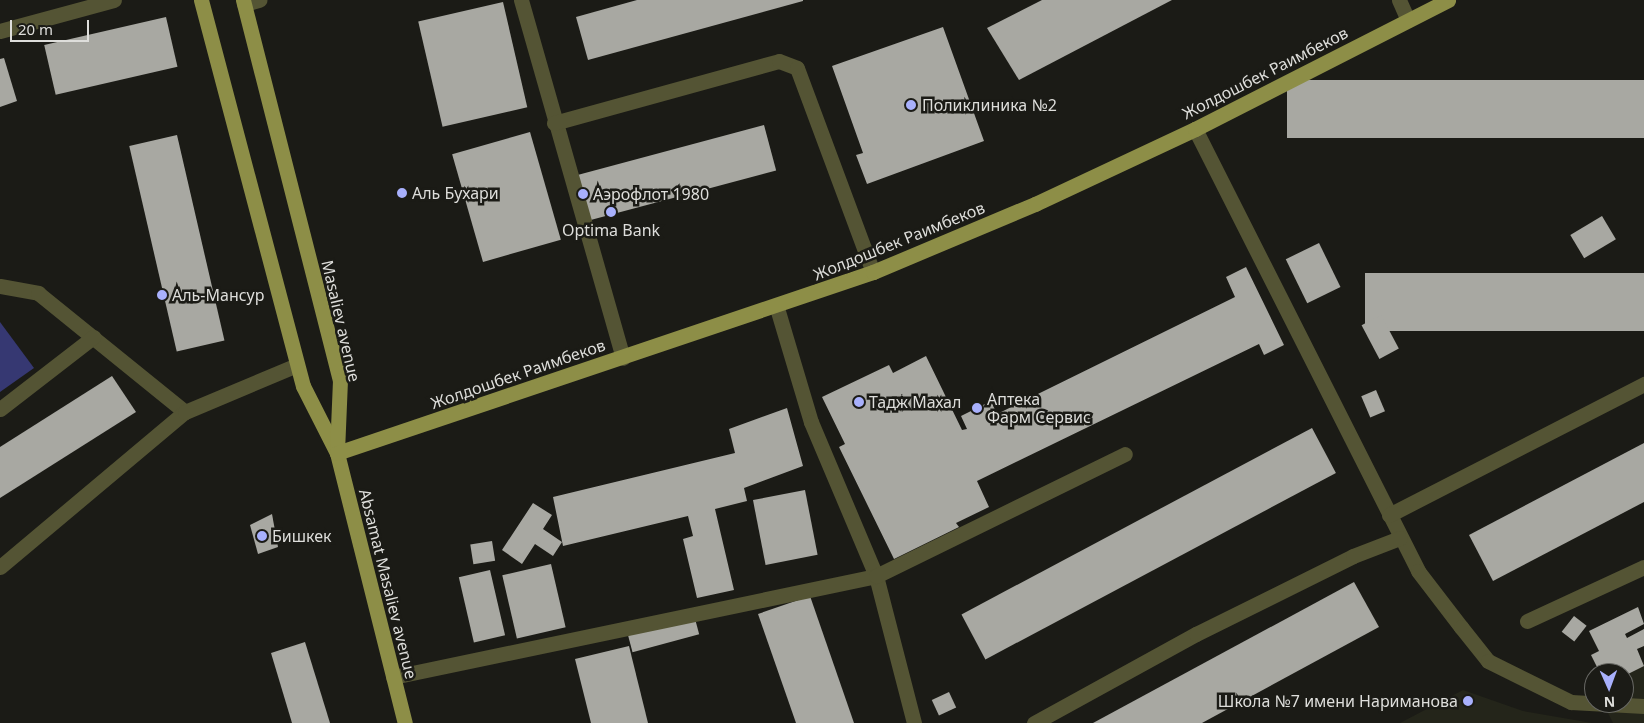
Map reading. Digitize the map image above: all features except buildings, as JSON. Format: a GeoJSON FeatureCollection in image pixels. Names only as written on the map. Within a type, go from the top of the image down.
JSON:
{"type":"FeatureCollection","features":[{"type":"Feature","properties":{"kind":"main road"},"geometry":{"type":"LineString","coordinates":[[201,0],[297,365],[337,453]]}},
{"type":"Feature","properties":{"kind":"main road","name":"Жолдошбек Раимбеков"},"geometry":{"type":"LineString","coordinates":[[337,453],[777,308],[872,272],[1035,204],[1195,129],[1448,0]]}},
{"type":"Feature","properties":{"kind":"main road","name":"Masaliev avenue"},"geometry":{"type":"LineString","coordinates":[[249,1],[340,380],[337,453]]}},
{"type":"Feature","properties":{"kind":"main road","name":"Absamat Masaliev avenue"},"geometry":{"type":"LineString","coordinates":[[337,453],[405,723]]}},
{"type":"Feature","properties":{"kind":"street"},"geometry":{"type":"LineString","coordinates":[[0,31],[114,0]]}},
{"type":"Feature","properties":{"kind":"street"},"geometry":{"type":"LineString","coordinates":[[521,0],[554,123],[623,358]]}},
{"type":"Feature","properties":{"kind":"street"},"geometry":{"type":"LineString","coordinates":[[1399,0],[1408,20]]}},
{"type":"Feature","properties":{"kind":"street"},"geometry":{"type":"LineString","coordinates":[[554,123],[779,61],[797,68],[872,272]]}},
{"type":"Feature","properties":{"kind":"street"},"geometry":{"type":"LineString","coordinates":[[1195,129],[1418,572],[1488,661],[1570,702],[1644,706]]}},
{"type":"Feature","properties":{"kind":"street"},"geometry":{"type":"LineString","coordinates":[[0,286],[38,293],[185,412]]}},
{"type":"Feature","properties":{"kind":"street"},"geometry":{"type":"LineString","coordinates":[[777,308],[811,422],[876,576],[914,723]]}},
{"type":"Feature","properties":{"kind":"street"},"geometry":{"type":"LineString","coordinates":[[0,409],[92,337]]}},
{"type":"Feature","properties":{"kind":"street"},"geometry":{"type":"LineString","coordinates":[[0,567],[185,412],[297,365]]}},
{"type":"Feature","properties":{"kind":"street"},"geometry":{"type":"LineString","coordinates":[[1389,515],[1644,384]]}},
{"type":"Feature","properties":{"kind":"street"},"geometry":{"type":"LineString","coordinates":[[393,677],[876,576],[1125,454]]}},
{"type":"Feature","properties":{"kind":"street"},"geometry":{"type":"LineString","coordinates":[[1034,723],[1196,634],[1400,538]]}},
{"type":"Feature","properties":{"kind":"street"},"geometry":{"type":"LineString","coordinates":[[1527,621],[1644,567]]}},
{"type":"Feature","properties":{"kind":"shaded area"},"geometry":{"type":"Polygon","coordinates":[[[0,322],[34,368],[0,392],[0,322]]]}},
{"type":"Feature","properties":{"kind":"shaded area"},"geometry":{"type":"Polygon","coordinates":[[[1644,662],[1644,723],[1613,723],[1608,713],[1634,713],[1634,667],[1644,662]]]}},
{"type":"Feature","properties":{"kind":"shaded area","name":"Школа №7 имени Нариманова"},"geometry":{"type":"Polygon","coordinates":[[[1463,690],[1523,711],[1592,723],[1400,723],[1463,690]]]}},
{"type":"Feature","properties":{"kind":"place","name":"Поликлиника №2"},"geometry":{"type":"Point","coordinates":[911,105]}},
{"type":"Feature","properties":{"kind":"place","name":"Аль Бухари"},"geometry":{"type":"Point","coordinates":[402,193]}},
{"type":"Feature","properties":{"kind":"place","name":"Аэрофлот 1980"},"geometry":{"type":"Point","coordinates":[583,194]}},
{"type":"Feature","properties":{"kind":"place","name":"Optima Bank"},"geometry":{"type":"Point","coordinates":[611,212]}},
{"type":"Feature","properties":{"kind":"place","name":"Аль-Мансур"},"geometry":{"type":"Point","coordinates":[162,295]}},
{"type":"Feature","properties":{"kind":"place","name":"Тадж Махал"},"geometry":{"type":"Point","coordinates":[859,402]}},
{"type":"Feature","properties":{"kind":"place","name":"Аптека Фарм Сервис"},"geometry":{"type":"Point","coordinates":[977,408]}},
{"type":"Feature","properties":{"kind":"place","name":"Бишкек"},"geometry":{"type":"Point","coordinates":[262,536]}},
{"type":"Feature","properties":{"kind":"place","name":"Школа №7 имени Нариманова"},"geometry":{"type":"Point","coordinates":[1468,701]}}]}
